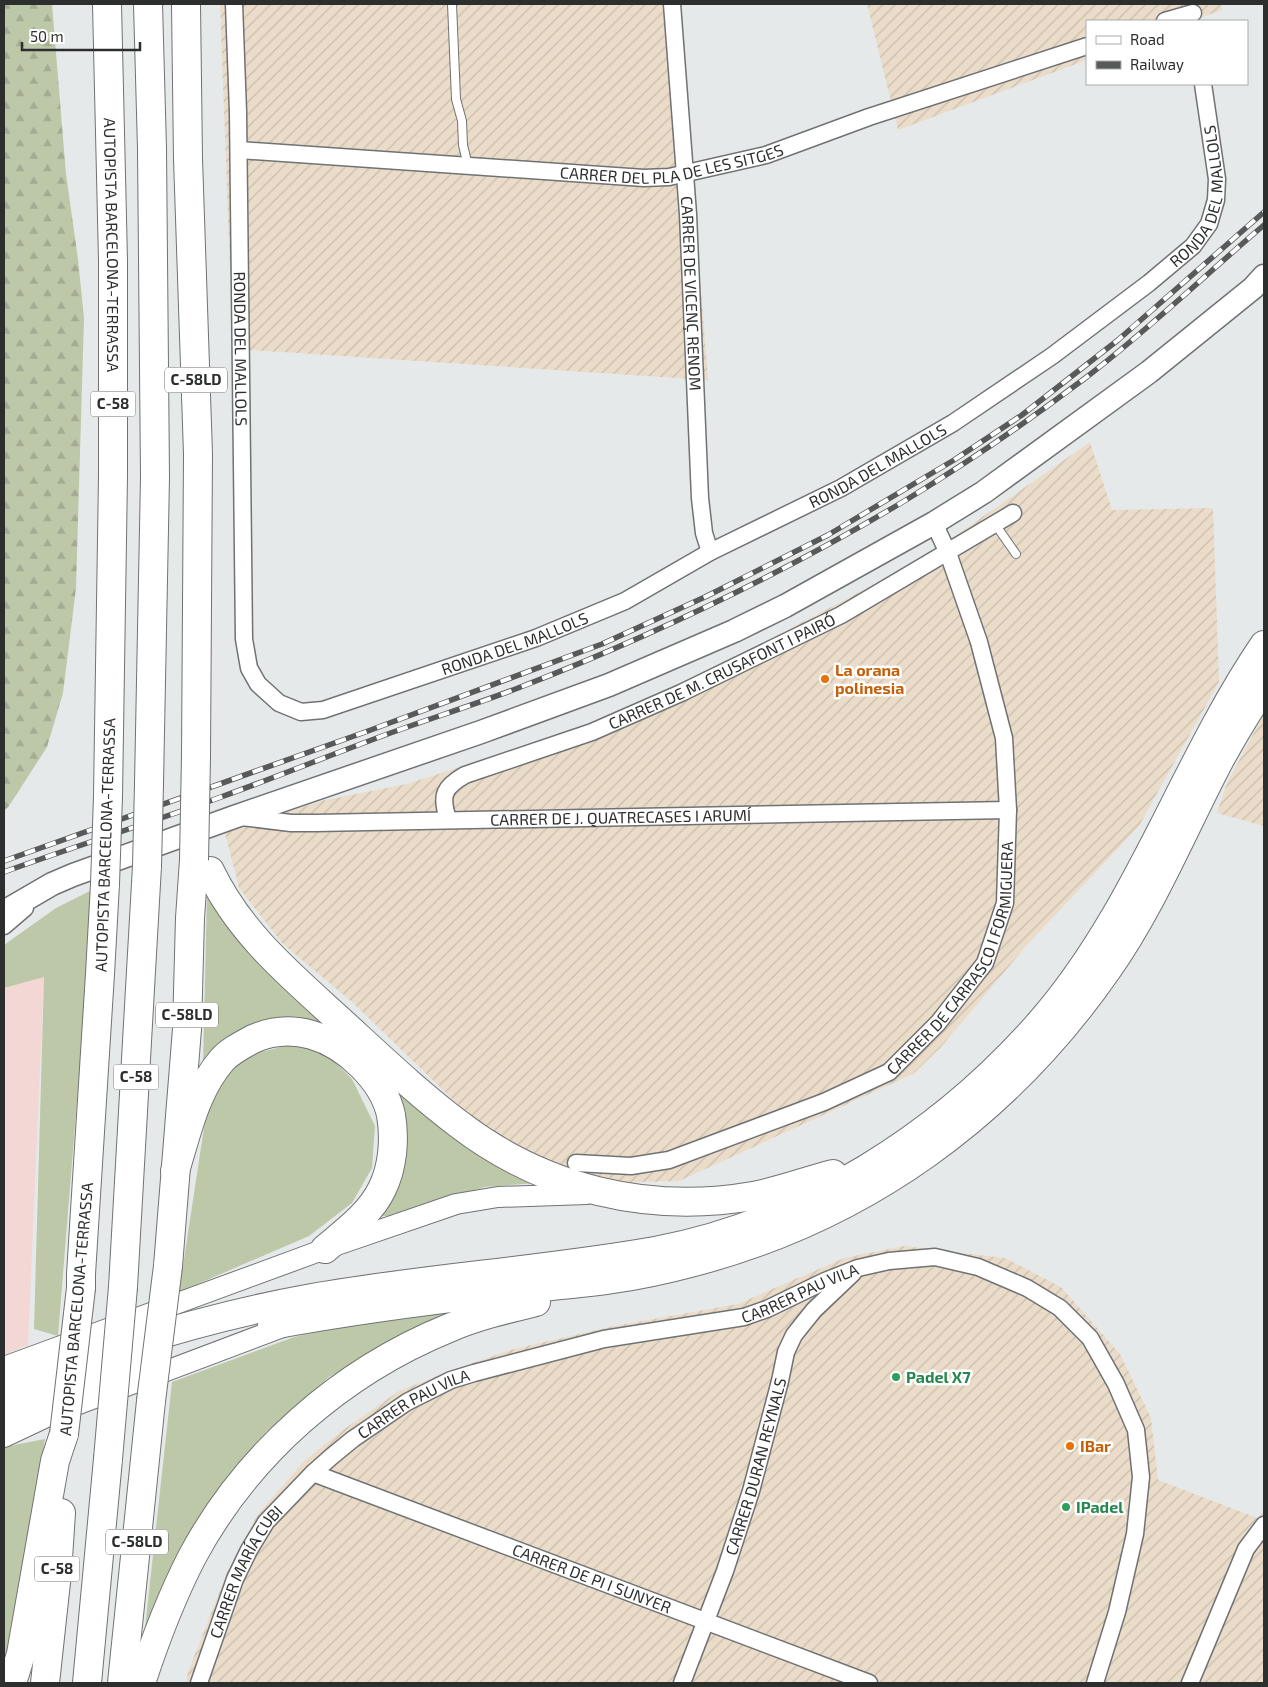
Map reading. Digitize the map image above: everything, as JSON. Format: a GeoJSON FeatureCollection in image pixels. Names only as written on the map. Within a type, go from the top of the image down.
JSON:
{"type":"FeatureCollection","features":[{"type":"Feature","properties":{"kind":"highway","name":"AUTOPISTA BARCELONA-TERRASSA"},"geometry":{"type":"LineString","coordinates":[[45,1683],[57,1572],[61,1450],[81,1288],[105,884],[113,475],[113,262],[107,4]]}},
{"type":"Feature","properties":{"kind":"highway","name":"C-58"},"geometry":{"type":"LineString","coordinates":[[87,1683],[123,1287],[147,866],[155,477],[152,168],[148,4]]}},
{"type":"Feature","properties":{"kind":"highway","name":"C-58LD"},"geometry":{"type":"LineString","coordinates":[[122,1683],[168,1266],[187,1028],[190,918],[202,865],[202,850],[195,826],[198,454],[188,159],[186,4]]}},
{"type":"Feature","properties":{"kind":"highway"},"geometry":{"type":"LineString","coordinates":[[4,1390],[108,1350],[238,1313],[312,1298],[657,1250],[712,1236],[765,1219],[808,1200],[882,1159],[946,1113],[994,1070],[1042,1021],[1074,980],[1122,907],[1214,728],[1264,645]]}},
{"type":"Feature","properties":{"kind":"highway"},"geometry":{"type":"LineString","coordinates":[[4,1414],[106,1372],[186,1345],[307,1318],[408,1303],[614,1279],[670,1268],[758,1243],[810,1222],[852,1201],[900,1173],[952,1136],[992,1102],[1051,1042],[1109,966],[1149,900],[1223,754],[1264,686]]}},
{"type":"Feature","properties":{"kind":"highway"},"geometry":{"type":"LineString","coordinates":[[202,865],[250,934],[289,973],[424,1096],[460,1126],[512,1158],[562,1180],[602,1193],[652,1202],[693,1202],[770,1192],[882,1159]]}},
{"type":"Feature","properties":{"kind":"highway"},"geometry":{"type":"LineString","coordinates":[[175,1171],[192,1115],[201,1093],[223,1058],[235,1048],[261,1036],[287,1031],[321,1037],[341,1047],[353,1056],[370,1074],[386,1102],[393,1131],[392,1152],[382,1188],[373,1203],[361,1217],[324,1248]]}},
{"type":"Feature","properties":{"kind":"highway"},"geometry":{"type":"LineString","coordinates":[[141,1683],[156,1636],[169,1605],[203,1539],[230,1498],[256,1465],[296,1424],[342,1387],[367,1370],[394,1354],[441,1332],[487,1315],[614,1279]]}},
{"type":"Feature","properties":{"kind":"highway"},"geometry":{"type":"LineString","coordinates":[[12,1683],[21,1654],[61,1450]]}},
{"type":"Feature","properties":{"kind":"main road"},"geometry":{"type":"LineString","coordinates":[[4,912],[52,884],[73,875],[481,732],[609,685],[734,631],[785,606],[934,523],[984,492],[1115,398],[1260,282]]}},
{"type":"Feature","properties":{"kind":"street","name":"RONDA DEL MALLOLS"},"geometry":{"type":"LineString","coordinates":[[234,4],[239,150],[244,639],[249,668],[258,684],[279,703],[301,712],[322,710],[536,638],[625,601],[710,552],[841,488],[953,423],[1052,356],[1149,283],[1193,246],[1209,224],[1216,200],[1216,179],[1203,85]]}},
{"type":"Feature","properties":{"kind":"street","name":"CARRER DE VICENÇ RENOM"},"geometry":{"type":"LineString","coordinates":[[672,4],[688,214],[700,498],[704,533],[710,552]]}},
{"type":"Feature","properties":{"kind":"street"},"geometry":{"type":"LineString","coordinates":[[1168,20],[1193,13]]}},
{"type":"Feature","properties":{"kind":"street","name":"CARRER DEL PLA DE LES SITGES"},"geometry":{"type":"LineString","coordinates":[[239,150],[644,178],[669,177],[766,155],[869,117],[1086,46]]}},
{"type":"Feature","properties":{"kind":"street","name":"CARRER DE M. CRUSAFONT I PAIRÓ"},"geometry":{"type":"LineString","coordinates":[[448,819],[444,808],[444,794],[452,783],[466,775],[592,732],[681,694],[841,615],[1013,513]]}},
{"type":"Feature","properties":{"kind":"street","name":"CARRER DE CARRASCO I FORMIGUERA"},"geometry":{"type":"LineString","coordinates":[[576,1164],[631,1166],[669,1160],[824,1102],[889,1072],[938,1023],[984,963],[1005,903],[1008,810],[1004,738],[979,642],[948,553],[934,523]]}},
{"type":"Feature","properties":{"kind":"street","name":"CARRER DE J. QUATRECASES I ARUMÍ"},"geometry":{"type":"LineString","coordinates":[[234,817],[290,823],[316,823],[448,819],[1008,810]]}},
{"type":"Feature","properties":{"kind":"street"},"geometry":{"type":"LineString","coordinates":[[4,926],[52,884]]}},
{"type":"Feature","properties":{"kind":"street"},"geometry":{"type":"LineString","coordinates":[[4,1367],[324,1248],[456,1204],[498,1197],[602,1193]]}},
{"type":"Feature","properties":{"kind":"street","name":"CARRER PAU VILA"},"geometry":{"type":"LineString","coordinates":[[313,1473],[353,1439],[388,1415],[451,1380],[604,1339],[744,1317],[767,1310],[825,1281],[858,1268],[889,1261],[935,1257],[978,1266],[1027,1288],[1060,1308],[1090,1338],[1116,1384],[1136,1430],[1141,1477],[1134,1534],[1117,1612],[1095,1683]]}},
{"type":"Feature","properties":{"kind":"street","name":"CARRER DURAN REYNALS"},"geometry":{"type":"LineString","coordinates":[[682,1683],[725,1571],[751,1491],[786,1352],[794,1335],[814,1310],[858,1268]]}},
{"type":"Feature","properties":{"kind":"street"},"geometry":{"type":"LineString","coordinates":[[4,1436],[54,1413],[307,1318]]}},
{"type":"Feature","properties":{"kind":"street","name":"CARRER DE PI I SUNYER"},"geometry":{"type":"LineString","coordinates":[[313,1473],[869,1683]]}},
{"type":"Feature","properties":{"kind":"street","name":"CARRER MARÍA CUBI"},"geometry":{"type":"LineString","coordinates":[[199,1683],[235,1580],[249,1550],[266,1522],[313,1473]]}},
{"type":"Feature","properties":{"kind":"street"},"geometry":{"type":"LineString","coordinates":[[1190,1683],[1246,1549],[1264,1525]]}},
{"type":"Feature","properties":{"kind":"lane"},"geometry":{"type":"LineString","coordinates":[[452,4],[456,99],[462,121],[463,146],[468,166]]}},
{"type":"Feature","properties":{"kind":"lane"},"geometry":{"type":"LineString","coordinates":[[995,524],[1016,554]]}},
{"type":"Feature","properties":{"kind":"shaded area"},"geometry":{"type":"Polygon","coordinates":[[[220,4],[679,4],[708,380],[233,349],[220,4]]]}},
{"type":"Feature","properties":{"kind":"shaded area"},"geometry":{"type":"Polygon","coordinates":[[[867,4],[1221,4],[1222,10],[1194,20],[1086,20],[1086,60],[898,130],[867,4]]]}},
{"type":"Feature","properties":{"kind":"shaded area"},"geometry":{"type":"Polygon","coordinates":[[[1090,442],[1112,510],[1213,508],[1219,682],[1139,826],[1027,945],[941,1047],[913,1074],[679,1181],[608,1183],[534,1158],[470,1116],[352,1002],[283,944],[239,888],[225,833],[321,801],[407,784],[597,723],[759,645],[922,559],[1090,442]]]}},
{"type":"Feature","properties":{"kind":"shaded area"},"geometry":{"type":"Polygon","coordinates":[[[1264,714],[1264,826],[1217,813],[1227,783],[1264,714]]]}},
{"type":"Feature","properties":{"kind":"shaded area"},"geometry":{"type":"Polygon","coordinates":[[[44,976],[28,1345],[4,1355],[4,988],[44,976]]]}},
{"type":"Feature","properties":{"kind":"shaded area"},"geometry":{"type":"Polygon","coordinates":[[[904,1246],[1005,1258],[1061,1287],[1120,1354],[1151,1418],[1158,1480],[1257,1518],[1264,1512],[1264,1683],[186,1683],[188,1672],[228,1570],[258,1514],[304,1461],[343,1430],[399,1391],[510,1350],[614,1326],[738,1304],[844,1258],[904,1246]]]}},
{"type":"Feature","properties":{"kind":"green space"},"geometry":{"type":"Polygon","coordinates":[[[4,4],[52,4],[66,174],[84,318],[76,588],[63,693],[47,747],[4,811],[4,4]]]}},
{"type":"Feature","properties":{"kind":"green space"},"geometry":{"type":"Polygon","coordinates":[[[90,891],[89,952],[58,1336],[34,1329],[44,977],[4,988],[4,945],[56,908],[90,891]]]}},
{"type":"Feature","properties":{"kind":"green space"},"geometry":{"type":"Polygon","coordinates":[[[207,893],[223,921],[299,1000],[339,1032],[296,1023],[203,1066],[207,893]]]}},
{"type":"Feature","properties":{"kind":"green space"},"geometry":{"type":"Polygon","coordinates":[[[293,1044],[323,1050],[352,1079],[375,1126],[372,1168],[352,1203],[309,1236],[179,1292],[207,1108],[223,1071],[249,1055],[293,1044]]]}},
{"type":"Feature","properties":{"kind":"green space"},"geometry":{"type":"Polygon","coordinates":[[[395,1084],[536,1183],[485,1187],[393,1216],[383,1216],[382,1208],[395,1084]]]}},
{"type":"Feature","properties":{"kind":"green space"},"geometry":{"type":"Polygon","coordinates":[[[455,1311],[329,1377],[266,1432],[209,1504],[144,1637],[172,1382],[294,1337],[377,1319],[455,1311]]]}},
{"type":"Feature","properties":{"kind":"green space"},"geometry":{"type":"Polygon","coordinates":[[[45,1439],[29,1543],[4,1677],[4,1447],[45,1439]]]}},
{"type":"Feature","properties":{"kind":"railway"},"geometry":{"type":"LineString","coordinates":[[4,861],[368,731],[602,644],[705,597],[828,535],[954,460],[1022,415],[1118,340],[1264,212]]}},
{"type":"Feature","properties":{"kind":"railway"},"geometry":{"type":"LineString","coordinates":[[4,872],[221,797],[387,734],[518,688],[618,647],[764,578],[906,500],[952,472],[1019,426],[1107,361],[1264,225]]}},
{"type":"Feature","properties":{"kind":"place","name":"La orana polinesia"},"geometry":{"type":"Point","coordinates":[825,679]}},
{"type":"Feature","properties":{"kind":"place","name":"Padel X7"},"geometry":{"type":"Point","coordinates":[896,1377]}},
{"type":"Feature","properties":{"kind":"place","name":"IBar"},"geometry":{"type":"Point","coordinates":[1070,1446]}},
{"type":"Feature","properties":{"kind":"place","name":"IPadel"},"geometry":{"type":"Point","coordinates":[1066,1507]}}]}
